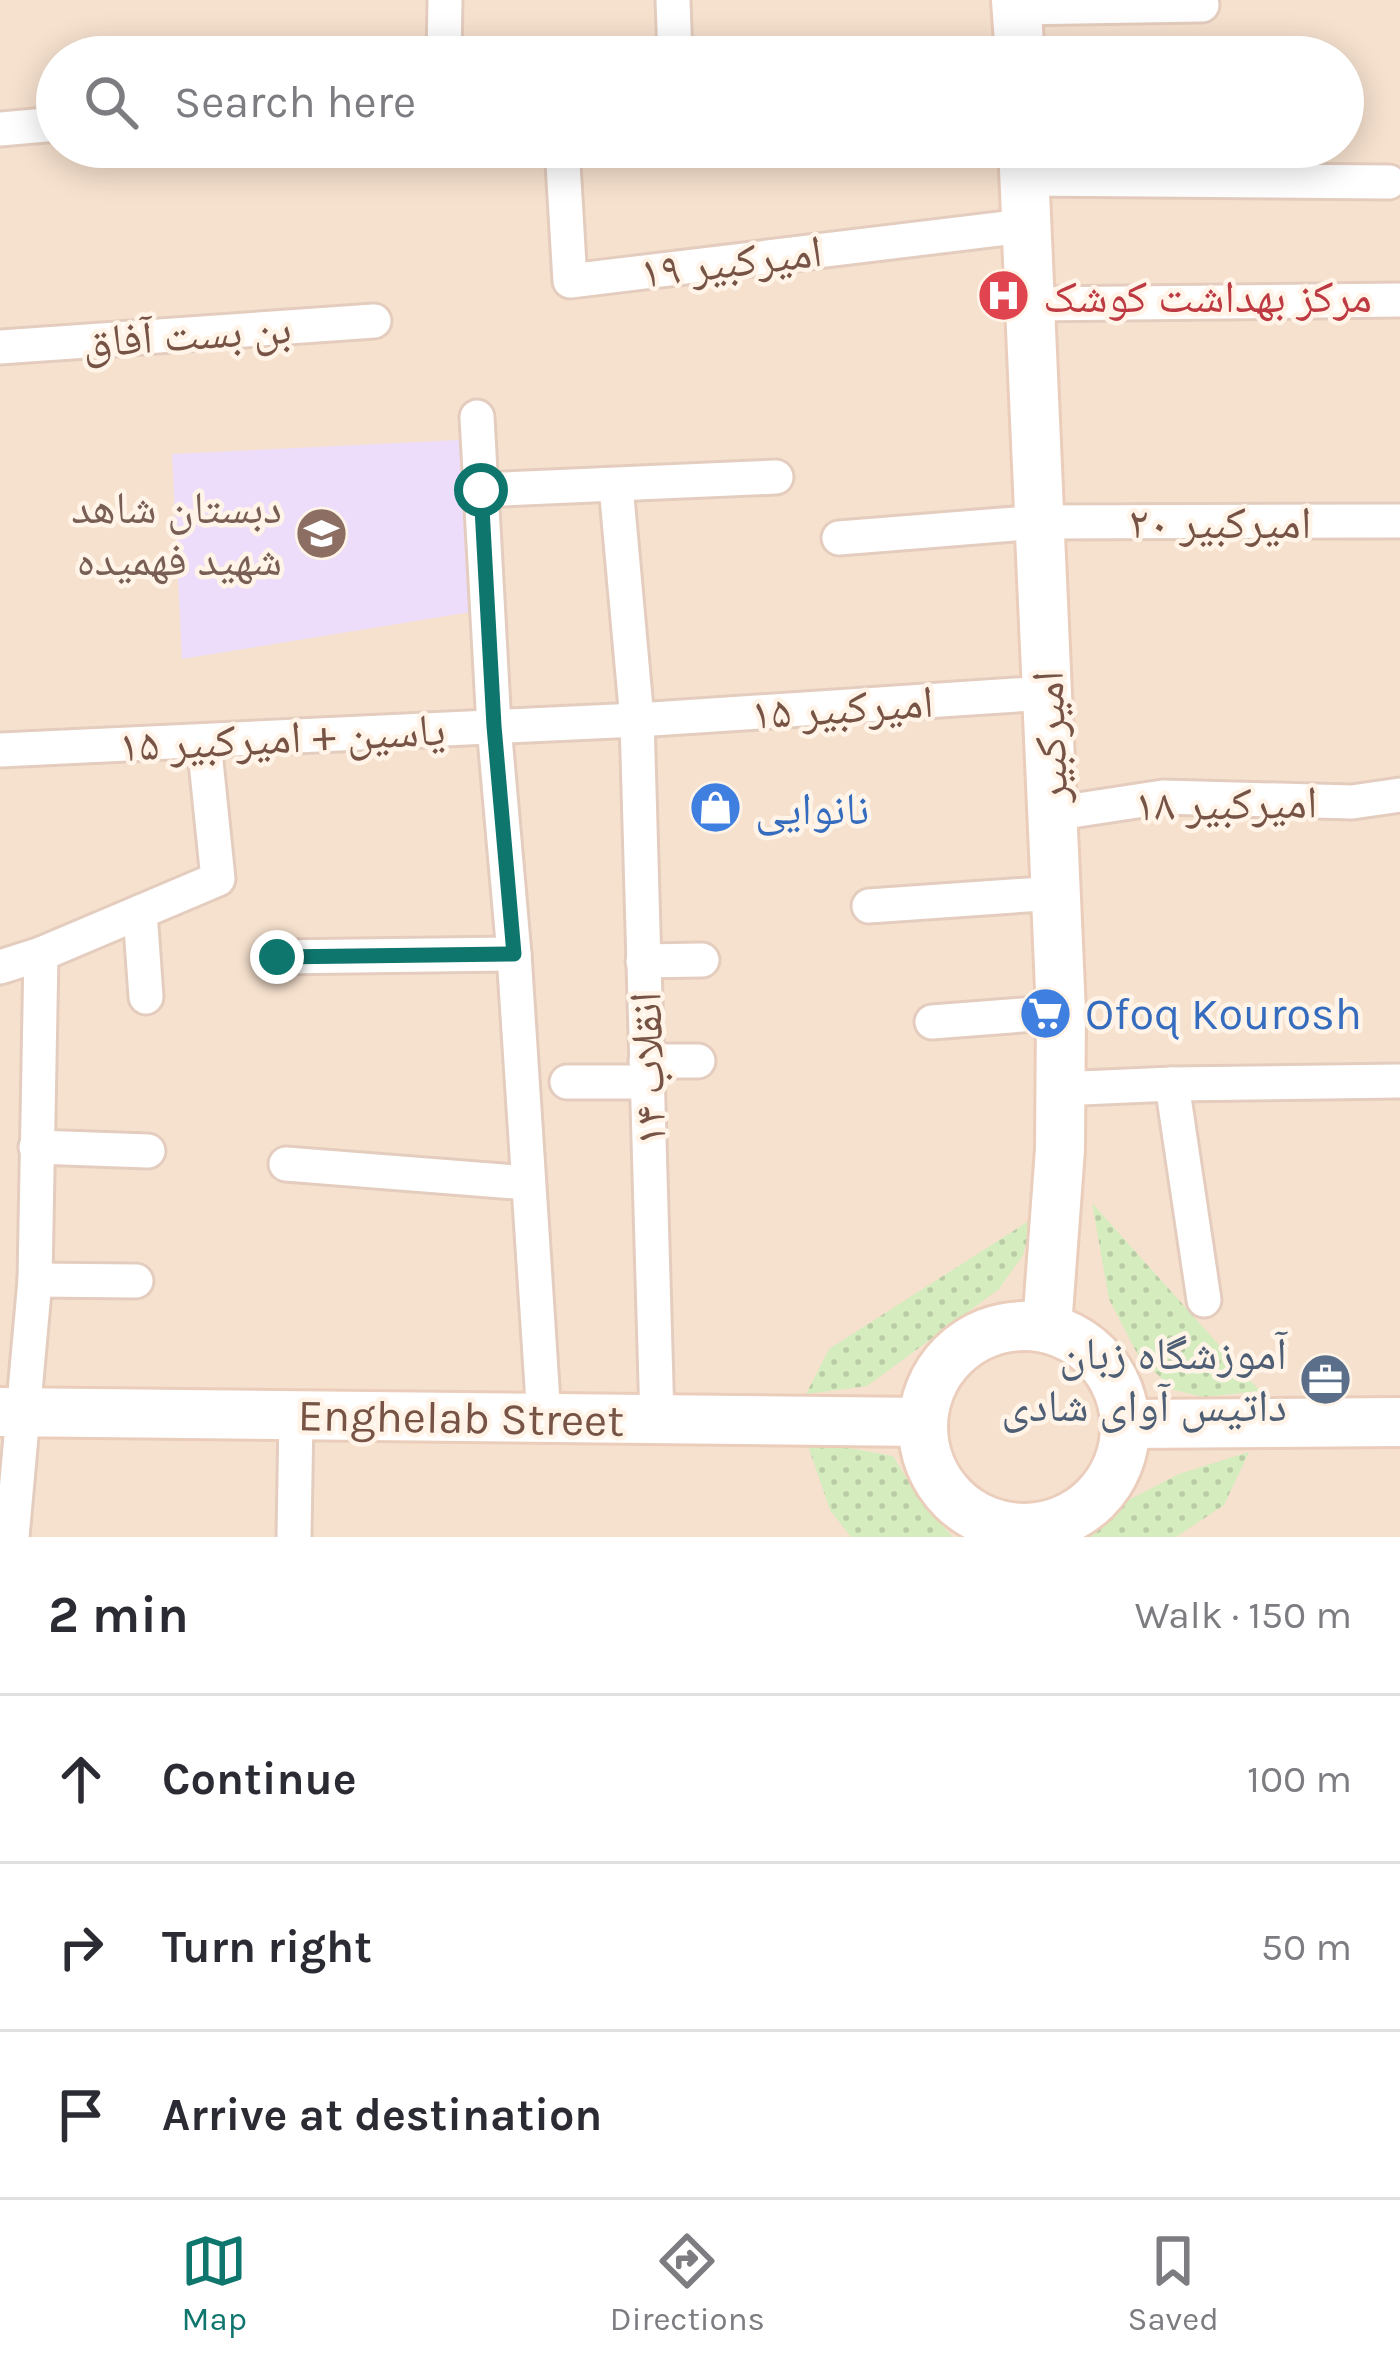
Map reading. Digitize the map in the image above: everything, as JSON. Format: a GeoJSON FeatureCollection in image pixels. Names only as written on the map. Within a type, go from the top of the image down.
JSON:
{"type":"FeatureCollection","features":[{"type":"Feature","properties":{"kind":"main road"},"geometry":{"type":"LineString","coordinates":[[1017,4],[1019,36]]}},
{"type":"Feature","properties":{"kind":"main road","name":"امیرکبیر"},"geometry":{"type":"LineString","coordinates":[[1024,184],[1060,1012],[1060,1149],[1047,1328]]}},
{"type":"Feature","properties":{"kind":"main road"},"geometry":{"type":"LineString","coordinates":[[1012,1326],[1047,1328],[1088,1347],[1116,1381],[1127,1424],[1120,1466],[1095,1502],[1058,1524],[1016,1530],[973,1527],[926,1460],[921,1422],[930,1387],[949,1357],[977,1336],[1012,1326]]}},
{"type":"Feature","properties":{"kind":"main road","name":"Enghelab Street"},"geometry":{"type":"LineString","coordinates":[[13,1412],[921,1422]]}},
{"type":"Feature","properties":{"kind":"main road"},"geometry":{"type":"LineString","coordinates":[[1127,1424],[1400,1422]]}},
{"type":"Feature","properties":{"kind":"street"},"geometry":{"type":"LineString","coordinates":[[445,0],[445,36]]}},
{"type":"Feature","properties":{"kind":"street"},"geometry":{"type":"LineString","coordinates":[[673,0],[674,36]]}},
{"type":"Feature","properties":{"kind":"street"},"geometry":{"type":"LineString","coordinates":[[1017,4],[1202,5]]}},
{"type":"Feature","properties":{"kind":"street"},"geometry":{"type":"LineString","coordinates":[[0,129],[36,126]]}},
{"type":"Feature","properties":{"kind":"street","name":"امیرکبیر ۱۹"},"geometry":{"type":"LineString","coordinates":[[563,168],[570,281],[1024,184]]}},
{"type":"Feature","properties":{"kind":"street"},"geometry":{"type":"LineString","coordinates":[[1024,184],[1389,182]]}},
{"type":"Feature","properties":{"kind":"street"},"geometry":{"type":"LineString","coordinates":[[1030,304],[1400,300]]}},
{"type":"Feature","properties":{"kind":"street","name":"بن بست آفاق"},"geometry":{"type":"LineString","coordinates":[[0,347],[374,321]]}},
{"type":"Feature","properties":{"kind":"street"},"geometry":{"type":"LineString","coordinates":[[477,417],[494,726],[544,1418]]}},
{"type":"Feature","properties":{"kind":"street"},"geometry":{"type":"LineString","coordinates":[[481,490],[776,477]]}},
{"type":"Feature","properties":{"kind":"street","name":"انقلاب ۱۴"},"geometry":{"type":"LineString","coordinates":[[616,485],[637,720],[657,1419]]}},
{"type":"Feature","properties":{"kind":"street","name":"امیرکبیر ۲۰"},"geometry":{"type":"LineString","coordinates":[[838,538],[1039,522],[1400,521]]}},
{"type":"Feature","properties":{"kind":"street","name":"امیرکبیر ۱۵"},"geometry":{"type":"LineString","coordinates":[[637,720],[1047,693]]}},
{"type":"Feature","properties":{"kind":"street","name":"یاسین + امیرکبیر ۱۵"},"geometry":{"type":"LineString","coordinates":[[0,750],[637,720]]}},
{"type":"Feature","properties":{"kind":"street"},"geometry":{"type":"LineString","coordinates":[[0,967],[218,879],[204,742]]}},
{"type":"Feature","properties":{"kind":"street","name":"امیرکبیر ۱۸"},"geometry":{"type":"LineString","coordinates":[[1052,814],[1163,796],[1352,802],[1400,795]]}},
{"type":"Feature","properties":{"kind":"street"},"geometry":{"type":"LineString","coordinates":[[869,907],[1056,893]]}},
{"type":"Feature","properties":{"kind":"street"},"geometry":{"type":"LineString","coordinates":[[140,912],[146,997]]}},
{"type":"Feature","properties":{"kind":"street"},"geometry":{"type":"LineString","coordinates":[[12,1537],[13,1412],[35,1280],[41,954]]}},
{"type":"Feature","properties":{"kind":"street"},"geometry":{"type":"LineString","coordinates":[[277,957],[514,954]]}},
{"type":"Feature","properties":{"kind":"street"},"geometry":{"type":"LineString","coordinates":[[644,961],[702,960]]}},
{"type":"Feature","properties":{"kind":"street"},"geometry":{"type":"LineString","coordinates":[[932,1022],[1060,1012]]}},
{"type":"Feature","properties":{"kind":"street"},"geometry":{"type":"LineString","coordinates":[[567,1082],[698,1061]]}},
{"type":"Feature","properties":{"kind":"street"},"geometry":{"type":"LineString","coordinates":[[1058,1089],[1400,1081]]}},
{"type":"Feature","properties":{"kind":"street"},"geometry":{"type":"LineString","coordinates":[[1172,1084],[1204,1300]]}},
{"type":"Feature","properties":{"kind":"street"},"geometry":{"type":"LineString","coordinates":[[36,1147],[148,1151]]}},
{"type":"Feature","properties":{"kind":"street"},"geometry":{"type":"LineString","coordinates":[[286,1164],[527,1183]]}},
{"type":"Feature","properties":{"kind":"street"},"geometry":{"type":"LineString","coordinates":[[35,1280],[136,1281]]}},
{"type":"Feature","properties":{"kind":"street"},"geometry":{"type":"LineString","coordinates":[[294,1537],[296,1414]]}},
{"type":"Feature","properties":{"kind":"shaded area"},"geometry":{"type":"Polygon","coordinates":[[[0,0],[1400,0],[1400,1537],[0,1537],[0,0]]]}},
{"type":"Feature","properties":{"kind":"shaded area","name":"دبستان شاهد شهید فهمیده"},"geometry":{"type":"Polygon","coordinates":[[[459,440],[471,612],[182,659],[172,454],[459,440]]]}},
{"type":"Feature","properties":{"kind":"green space"},"geometry":{"type":"Polygon","coordinates":[[[1092,1203],[1260,1391],[1204,1397],[1174,1390],[1139,1357],[1109,1299],[1092,1203]]]}},
{"type":"Feature","properties":{"kind":"green space"},"geometry":{"type":"Polygon","coordinates":[[[1032,1219],[1023,1255],[999,1289],[867,1386],[806,1394],[829,1349],[1032,1219]]]}},
{"type":"Feature","properties":{"kind":"green space"},"geometry":{"type":"Polygon","coordinates":[[[806,1440],[893,1456],[921,1502],[953,1537],[851,1537],[830,1510],[806,1440]]]}},
{"type":"Feature","properties":{"kind":"green space"},"geometry":{"type":"Polygon","coordinates":[[[1249,1452],[1224,1505],[1176,1537],[1057,1537],[1179,1474],[1249,1452]]]}},
{"type":"Feature","properties":{"kind":"place","name":"مرکز بهداشت کوشک"},"geometry":{"type":"Point","coordinates":[1004,296]}},
{"type":"Feature","properties":{"kind":"place","name":"دبستان شاهد شهید فهمیده"},"geometry":{"type":"Point","coordinates":[321,533]}},
{"type":"Feature","properties":{"kind":"place","name":"نانوایی"},"geometry":{"type":"Point","coordinates":[716,808]}},
{"type":"Feature","properties":{"kind":"place","name":"Ofoq Kourosh"},"geometry":{"type":"Point","coordinates":[1046,1013]}},
{"type":"Feature","properties":{"kind":"place","name":"آموزشگاه زبان داتیس آوای شادی"},"geometry":{"type":"Point","coordinates":[1326,1379]}},
{"type":"Feature","properties":{"kind":"route"},"geometry":{"type":"LineString","coordinates":[[277,957],[514,954],[494,726],[481,490]]}}]}
